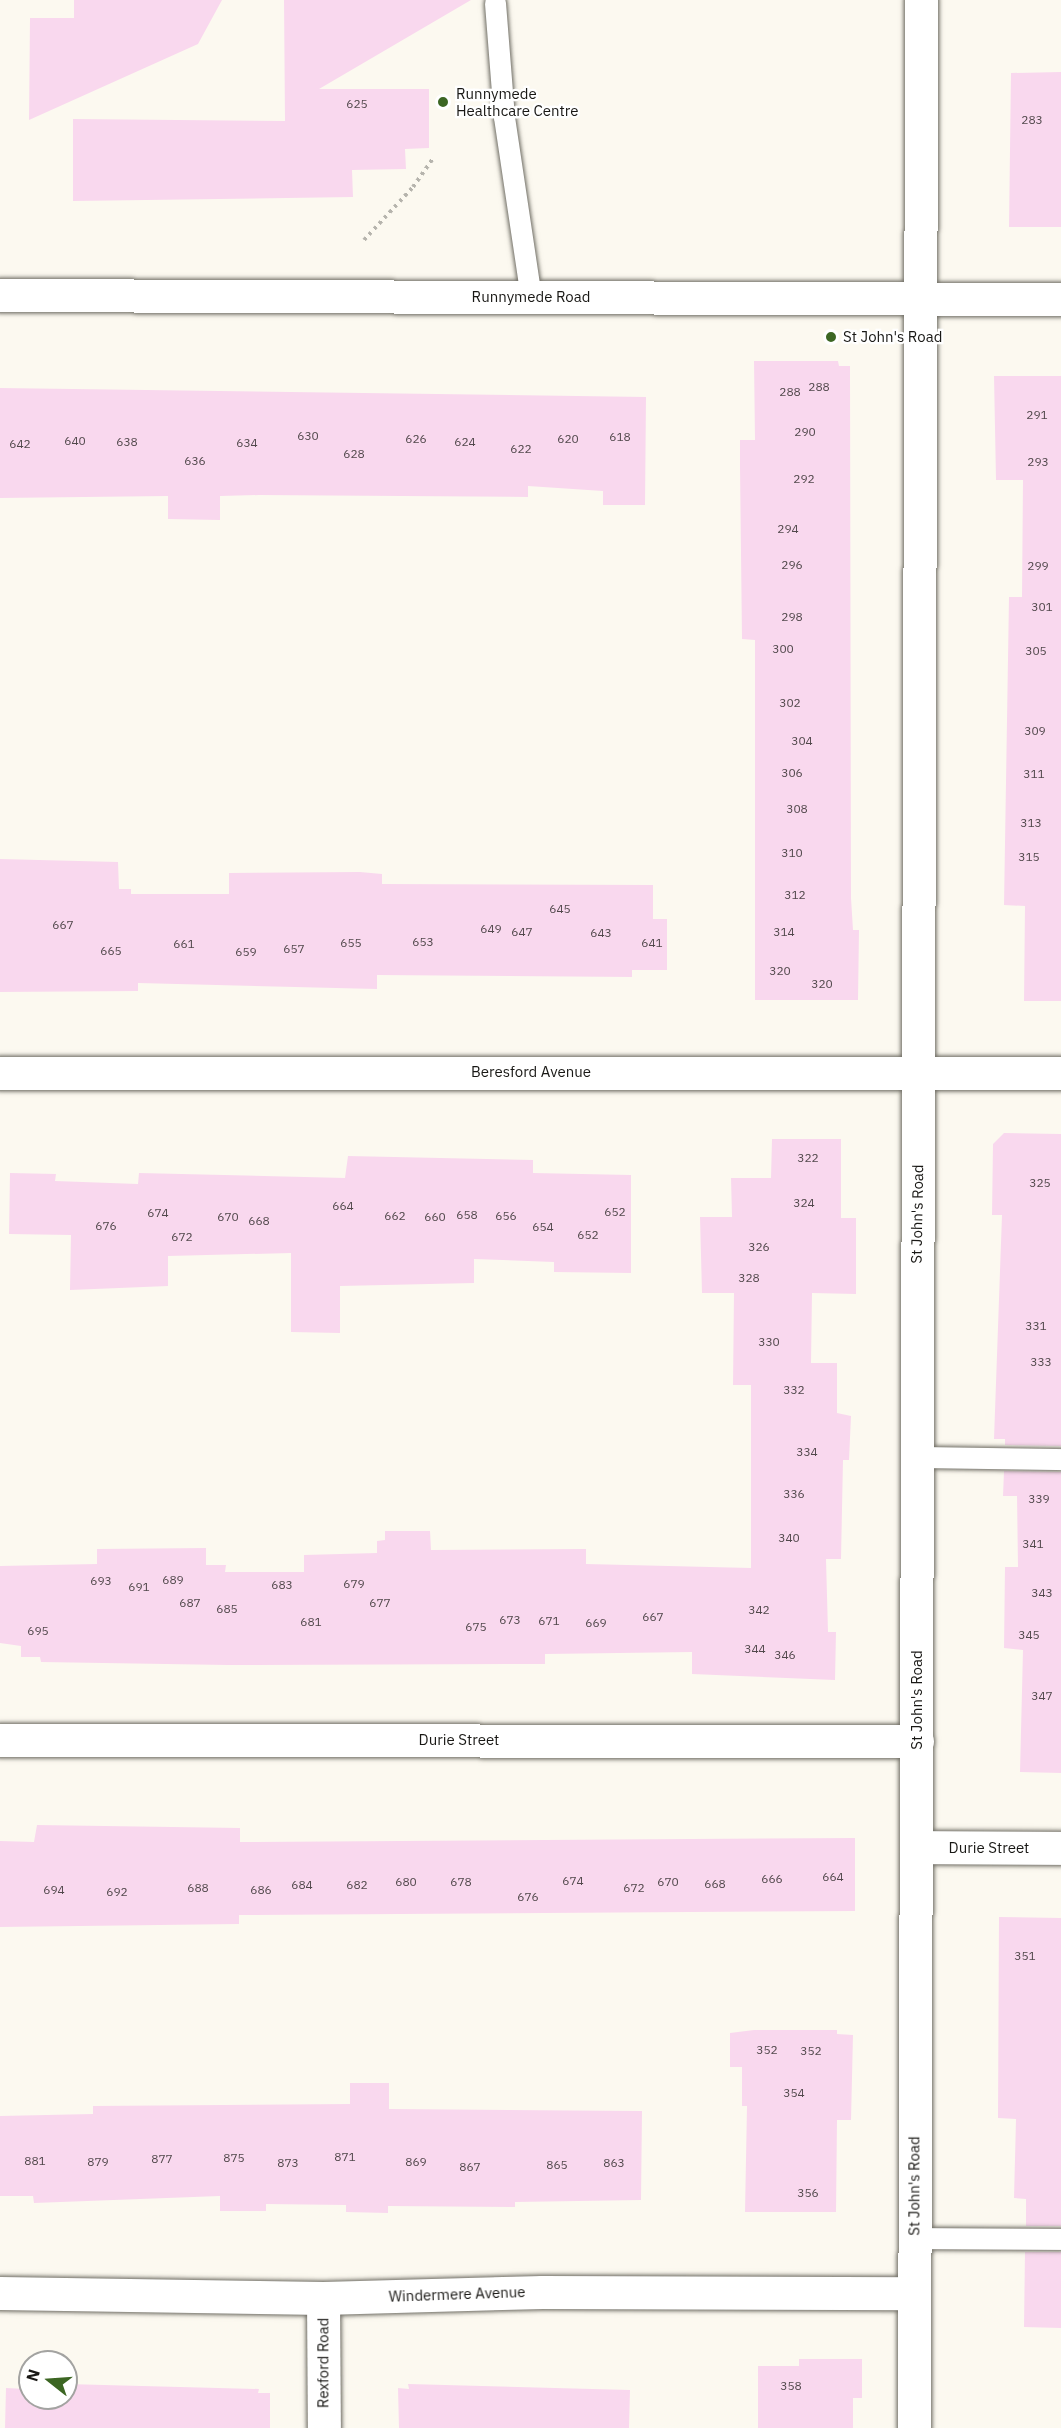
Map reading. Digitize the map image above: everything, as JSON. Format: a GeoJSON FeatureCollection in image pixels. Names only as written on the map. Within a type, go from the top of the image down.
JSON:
{"type":"FeatureCollection","features":[{"type":"Feature","properties":{"kind":"street","name":"St John's Road"},"geometry":{"type":"LineString","coordinates":[[914,2428],[913,2238],[917,1741],[914,1457],[922,298],[921,0]]}},
{"type":"Feature","properties":{"kind":"street","name":"Runnymede Road"},"geometry":{"type":"LineString","coordinates":[[0,295],[1061,299]]}},
{"type":"Feature","properties":{"kind":"street","name":"Beresford Avenue"},"geometry":{"type":"LineString","coordinates":[[0,1073],[1061,1073]]}},
{"type":"Feature","properties":{"kind":"street","name":"Durie Street"},"geometry":{"type":"LineString","coordinates":[[0,1740],[917,1741]]}},
{"type":"Feature","properties":{"kind":"street","name":"Durie Street"},"geometry":{"type":"LineString","coordinates":[[916,1847],[1061,1848]]}},
{"type":"Feature","properties":{"kind":"street","name":"Windermere Avenue"},"geometry":{"type":"LineString","coordinates":[[0,2293],[323,2298],[542,2292],[914,2293]]}},
{"type":"Feature","properties":{"kind":"street","name":"Rexford Road"},"geometry":{"type":"LineString","coordinates":[[323,2298],[324,2428]]}},
{"type":"Feature","properties":{"kind":"lane"},"geometry":{"type":"LineString","coordinates":[[495,3],[504,117],[531,297]]}},
{"type":"Feature","properties":{"kind":"lane"},"geometry":{"type":"LineString","coordinates":[[914,1457],[1061,1459]]}},
{"type":"Feature","properties":{"kind":"lane"},"geometry":{"type":"LineString","coordinates":[[913,2238],[1061,2239]]}},
{"type":"Feature","properties":{"kind":"path"},"geometry":{"type":"LineString","coordinates":[[364,240],[414,188],[433,158]]}},
{"type":"Feature","properties":{"kind":"building"},"geometry":{"type":"Polygon","coordinates":[[[74,0],[222,0],[198,44],[29,120],[30,18],[74,18],[74,0]]]}},
{"type":"Feature","properties":{"kind":"building","name":"Runnymede Healthcare Centre"},"geometry":{"type":"Polygon","coordinates":[[[284,0],[471,0],[319,89],[429,89],[429,148],[405,149],[406,169],[352,170],[353,197],[73,201],[73,119],[285,121],[284,0]]]}},
{"type":"Feature","properties":{"kind":"building"},"geometry":{"type":"Polygon","coordinates":[[[1061,72],[1061,227],[1009,227],[1011,73],[1061,72]]]}},
{"type":"Feature","properties":{"kind":"building"},"geometry":{"type":"Polygon","coordinates":[[[754,361],[838,361],[839,366],[850,366],[851,898],[853,930],[859,930],[858,1000],[755,1000],[755,640],[742,639],[740,467],[740,440],[755,440],[754,361]]]}},
{"type":"Feature","properties":{"kind":"building"},"geometry":{"type":"Polygon","coordinates":[[[994,376],[1061,376],[1061,1001],[1024,1001],[1025,906],[1004,905],[1009,597],[1022,597],[1023,480],[996,480],[994,376]]]}},
{"type":"Feature","properties":{"kind":"building"},"geometry":{"type":"Polygon","coordinates":[[[0,388],[646,397],[645,505],[603,505],[603,491],[528,486],[528,497],[220,496],[220,520],[168,519],[168,496],[0,498],[0,388]]]}},
{"type":"Feature","properties":{"kind":"building"},"geometry":{"type":"Polygon","coordinates":[[[0,859],[118,862],[119,889],[131,889],[131,894],[229,894],[229,873],[360,872],[382,874],[382,884],[653,885],[653,919],[667,919],[667,970],[632,970],[632,977],[377,975],[377,989],[138,983],[138,991],[0,992],[0,859]]]}},
{"type":"Feature","properties":{"kind":"building"},"geometry":{"type":"Polygon","coordinates":[[[1004,1133],[1061,1134],[1061,1446],[1005,1445],[1005,1439],[994,1439],[1002,1215],[992,1215],[993,1144],[1004,1133]]]}},
{"type":"Feature","properties":{"kind":"building"},"geometry":{"type":"Polygon","coordinates":[[[772,1139],[841,1139],[841,1218],[856,1218],[856,1294],[812,1293],[811,1363],[837,1363],[837,1413],[851,1416],[849,1460],[843,1460],[841,1559],[826,1559],[828,1632],[836,1632],[835,1680],[692,1674],[692,1652],[545,1654],[545,1664],[228,1665],[41,1662],[40,1657],[21,1657],[21,1646],[0,1643],[0,1566],[97,1564],[97,1549],[206,1548],[206,1565],[226,1565],[225,1572],[304,1572],[304,1555],[377,1553],[377,1541],[385,1540],[385,1531],[430,1531],[431,1550],[586,1549],[586,1564],[751,1568],[751,1385],[733,1385],[734,1293],[702,1293],[700,1217],[732,1217],[731,1178],[771,1178],[772,1139]]]}},
{"type":"Feature","properties":{"kind":"building"},"geometry":{"type":"Polygon","coordinates":[[[348,1156],[533,1160],[533,1173],[631,1175],[631,1273],[554,1272],[554,1262],[474,1259],[474,1283],[340,1286],[340,1333],[291,1332],[291,1253],[168,1256],[168,1286],[70,1290],[71,1235],[9,1234],[10,1173],[56,1174],[55,1181],[138,1184],[139,1173],[345,1178],[348,1156]]]}},
{"type":"Feature","properties":{"kind":"building"},"geometry":{"type":"Polygon","coordinates":[[[1004,1471],[1061,1472],[1061,1773],[1020,1772],[1023,1650],[1004,1648],[1005,1567],[1018,1567],[1017,1496],[1003,1496],[1004,1471]]]}},
{"type":"Feature","properties":{"kind":"building"},"geometry":{"type":"Polygon","coordinates":[[[37,1825],[240,1828],[240,1842],[855,1838],[855,1911],[239,1915],[239,1924],[0,1927],[0,1841],[34,1842],[37,1825]]]}},
{"type":"Feature","properties":{"kind":"building"},"geometry":{"type":"Polygon","coordinates":[[[999,1917],[1061,1918],[1061,2226],[1026,2226],[1026,2199],[1014,2198],[1016,2119],[998,2118],[999,1917]]]}},
{"type":"Feature","properties":{"kind":"building"},"geometry":{"type":"Polygon","coordinates":[[[754,2030],[837,2030],[837,2034],[853,2035],[851,2120],[837,2120],[836,2212],[745,2212],[747,2106],[742,2106],[742,2067],[730,2067],[730,2033],[754,2030]]]}},
{"type":"Feature","properties":{"kind":"building"},"geometry":{"type":"Polygon","coordinates":[[[350,2083],[389,2083],[389,2109],[642,2111],[641,2200],[515,2202],[515,2207],[388,2206],[388,2213],[346,2212],[346,2205],[266,2204],[266,2211],[220,2211],[220,2196],[34,2203],[33,2196],[0,2196],[0,2116],[93,2114],[93,2106],[350,2104],[350,2083]]]}},
{"type":"Feature","properties":{"kind":"building"},"geometry":{"type":"Polygon","coordinates":[[[1025,2252],[1061,2252],[1061,2328],[1024,2327],[1025,2252]]]}},
{"type":"Feature","properties":{"kind":"building"},"geometry":{"type":"Polygon","coordinates":[[[799,2359],[862,2359],[862,2398],[853,2398],[853,2428],[758,2428],[758,2366],[799,2366],[799,2359]]]}},
{"type":"Feature","properties":{"kind":"building"},"geometry":{"type":"Polygon","coordinates":[[[78,2384],[259,2389],[258,2393],[270,2393],[270,2428],[5,2428],[6,2388],[18,2389],[18,2410],[78,2410],[78,2384]]]}},
{"type":"Feature","properties":{"kind":"building"},"geometry":{"type":"Polygon","coordinates":[[[408,2384],[630,2390],[629,2428],[399,2428],[398,2388],[409,2389],[408,2384]]]}},
{"type":"Feature","properties":{"kind":"place","name":"Runnymede Healthcare Centre"},"geometry":{"type":"Point","coordinates":[443,102]}},
{"type":"Feature","properties":{"kind":"place","name":"St John's Road"},"geometry":{"type":"Point","coordinates":[831,337]}}]}
